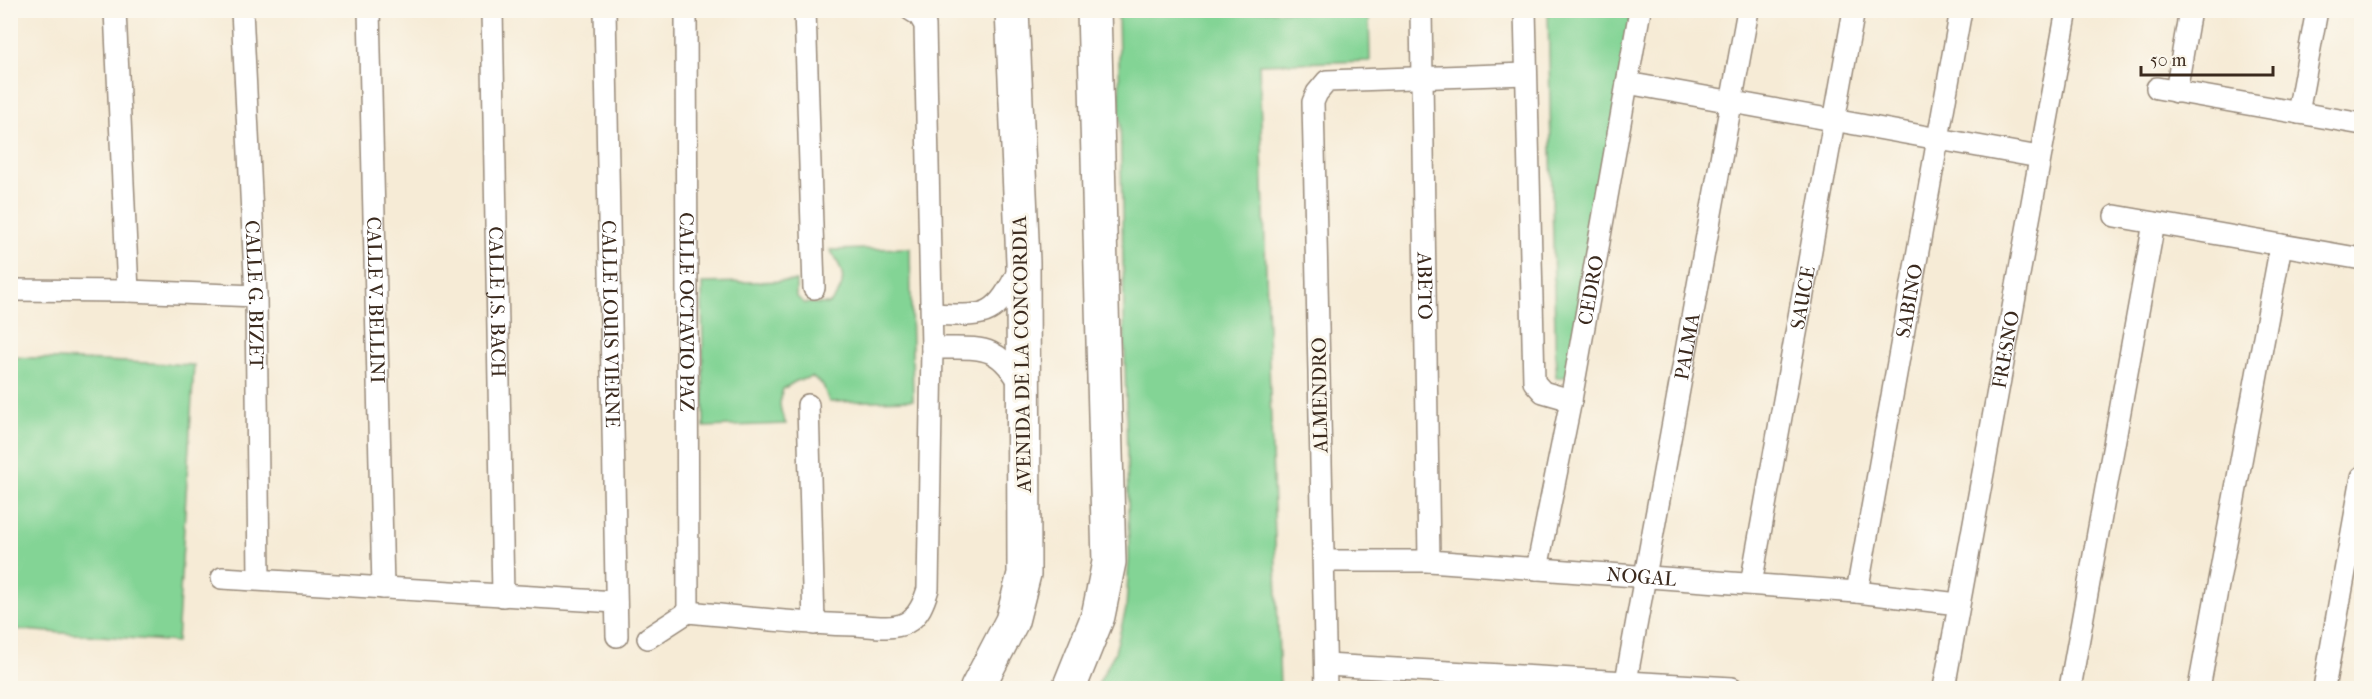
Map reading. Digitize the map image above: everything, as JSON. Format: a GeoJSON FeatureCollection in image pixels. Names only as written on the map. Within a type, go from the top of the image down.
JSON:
{"type":"FeatureCollection","features":[{"type":"Feature","properties":{"kind":"main road","name":"AVENIDA DE LA CONCORDIA"},"geometry":{"type":"LineString","coordinates":[[977,688],[1012,621],[1024,574],[1023,262],[1012,10]]}},
{"type":"Feature","properties":{"kind":"main road"},"geometry":{"type":"LineString","coordinates":[[1069,688],[1098,616],[1109,562],[1094,10]]}},
{"type":"Feature","properties":{"kind":"street"},"geometry":{"type":"LineString","coordinates":[[115,10],[128,291]]}},
{"type":"Feature","properties":{"kind":"street","name":"CALLE G. BIZET"},"geometry":{"type":"LineString","coordinates":[[242,10],[256,296],[259,579]]}},
{"type":"Feature","properties":{"kind":"street","name":"CALLE V. BELLINI"},"geometry":{"type":"LineString","coordinates":[[369,10],[383,588]]}},
{"type":"Feature","properties":{"kind":"street","name":"CALLE J.S. BACH"},"geometry":{"type":"LineString","coordinates":[[492,10],[503,596]]}},
{"type":"Feature","properties":{"kind":"street","name":"CALLE LOUIS VIERNE"},"geometry":{"type":"LineString","coordinates":[[605,10],[617,636]]}},
{"type":"Feature","properties":{"kind":"street","name":"CALLE OCTAVIO PAZ"},"geometry":{"type":"LineString","coordinates":[[686,10],[688,612]]}},
{"type":"Feature","properties":{"kind":"street"},"geometry":{"type":"LineString","coordinates":[[805,10],[814,288]]}},
{"type":"Feature","properties":{"kind":"street"},"geometry":{"type":"LineString","coordinates":[[648,638],[688,612],[814,624],[889,626],[906,622],[918,612],[928,589],[932,314],[925,25],[919,15],[911,10]]}},
{"type":"Feature","properties":{"kind":"street","name":"ABETO"},"geometry":{"type":"LineString","coordinates":[[1421,10],[1429,561]]}},
{"type":"Feature","properties":{"kind":"street"},"geometry":{"type":"LineString","coordinates":[[1525,10],[1534,382],[1544,392],[1571,400]]}},
{"type":"Feature","properties":{"kind":"street","name":"CEDRO"},"geometry":{"type":"LineString","coordinates":[[1537,569],[1571,400],[1640,10]]}},
{"type":"Feature","properties":{"kind":"street","name":"PALMA"},"geometry":{"type":"LineString","coordinates":[[1626,681],[1748,10]]}},
{"type":"Feature","properties":{"kind":"street","name":"SAUCE"},"geometry":{"type":"LineString","coordinates":[[1751,584],[1854,10]]}},
{"type":"Feature","properties":{"kind":"street","name":"SABINO"},"geometry":{"type":"LineString","coordinates":[[1857,592],[1961,10]]}},
{"type":"Feature","properties":{"kind":"street","name":"FRESNO"},"geometry":{"type":"LineString","coordinates":[[1944,688],[2067,10]]}},
{"type":"Feature","properties":{"kind":"street"},"geometry":{"type":"LineString","coordinates":[[2190,10],[2167,90],[2361,124]]}},
{"type":"Feature","properties":{"kind":"street"},"geometry":{"type":"LineString","coordinates":[[2298,113],[2317,10]]}},
{"type":"Feature","properties":{"kind":"street"},"geometry":{"type":"LineString","coordinates":[[1422,77],[1526,74]]}},
{"type":"Feature","properties":{"kind":"street","name":"ALMENDRO"},"geometry":{"type":"LineString","coordinates":[[1326,688],[1313,102],[1317,93],[1328,81],[1422,77]]}},
{"type":"Feature","properties":{"kind":"street"},"geometry":{"type":"LineString","coordinates":[[1627,83],[2039,157]]}},
{"type":"Feature","properties":{"kind":"street"},"geometry":{"type":"LineString","coordinates":[[2115,216],[2361,259]]}},
{"type":"Feature","properties":{"kind":"street"},"geometry":{"type":"LineString","coordinates":[[2070,688],[2154,222]]}},
{"type":"Feature","properties":{"kind":"street"},"geometry":{"type":"LineString","coordinates":[[2199,688],[2281,245]]}},
{"type":"Feature","properties":{"kind":"street"},"geometry":{"type":"LineString","coordinates":[[932,314],[986,314],[999,304],[1023,262]]}},
{"type":"Feature","properties":{"kind":"street"},"geometry":{"type":"LineString","coordinates":[[10,290],[128,291],[256,296]]}},
{"type":"Feature","properties":{"kind":"street"},"geometry":{"type":"LineString","coordinates":[[932,348],[987,350],[999,356],[1012,368],[1024,391]]}},
{"type":"Feature","properties":{"kind":"street"},"geometry":{"type":"LineString","coordinates":[[808,405],[814,624]]}},
{"type":"Feature","properties":{"kind":"street"},"geometry":{"type":"LineString","coordinates":[[2324,688],[2361,477]]}},
{"type":"Feature","properties":{"kind":"street","name":"NOGAL"},"geometry":{"type":"LineString","coordinates":[[1324,561],[1429,561],[1857,592],[1958,604]]}},
{"type":"Feature","properties":{"kind":"street"},"geometry":{"type":"LineString","coordinates":[[222,578],[616,602]]}},
{"type":"Feature","properties":{"kind":"street"},"geometry":{"type":"LineString","coordinates":[[1326,665],[1732,688]]}},
{"type":"Feature","properties":{"kind":"green space"},"geometry":{"type":"Polygon","coordinates":[[[1118,11],[1369,11],[1370,61],[1259,64],[1280,688],[1097,686],[1115,652],[1126,609],[1129,558],[1118,11]]]}},
{"type":"Feature","properties":{"kind":"green space"},"geometry":{"type":"Polygon","coordinates":[[[1548,11],[1635,11],[1571,376],[1556,378],[1548,11]]]}},
{"type":"Feature","properties":{"kind":"green space"},"geometry":{"type":"Polygon","coordinates":[[[910,248],[913,400],[829,402],[823,385],[812,377],[796,381],[783,389],[780,407],[786,424],[704,427],[702,283],[796,281],[796,296],[804,303],[829,304],[840,290],[843,278],[842,271],[830,250],[910,248]]]}},
{"type":"Feature","properties":{"kind":"green space"},"geometry":{"type":"Polygon","coordinates":[[[11,357],[194,365],[177,642],[11,629],[11,357]]]}}]}
